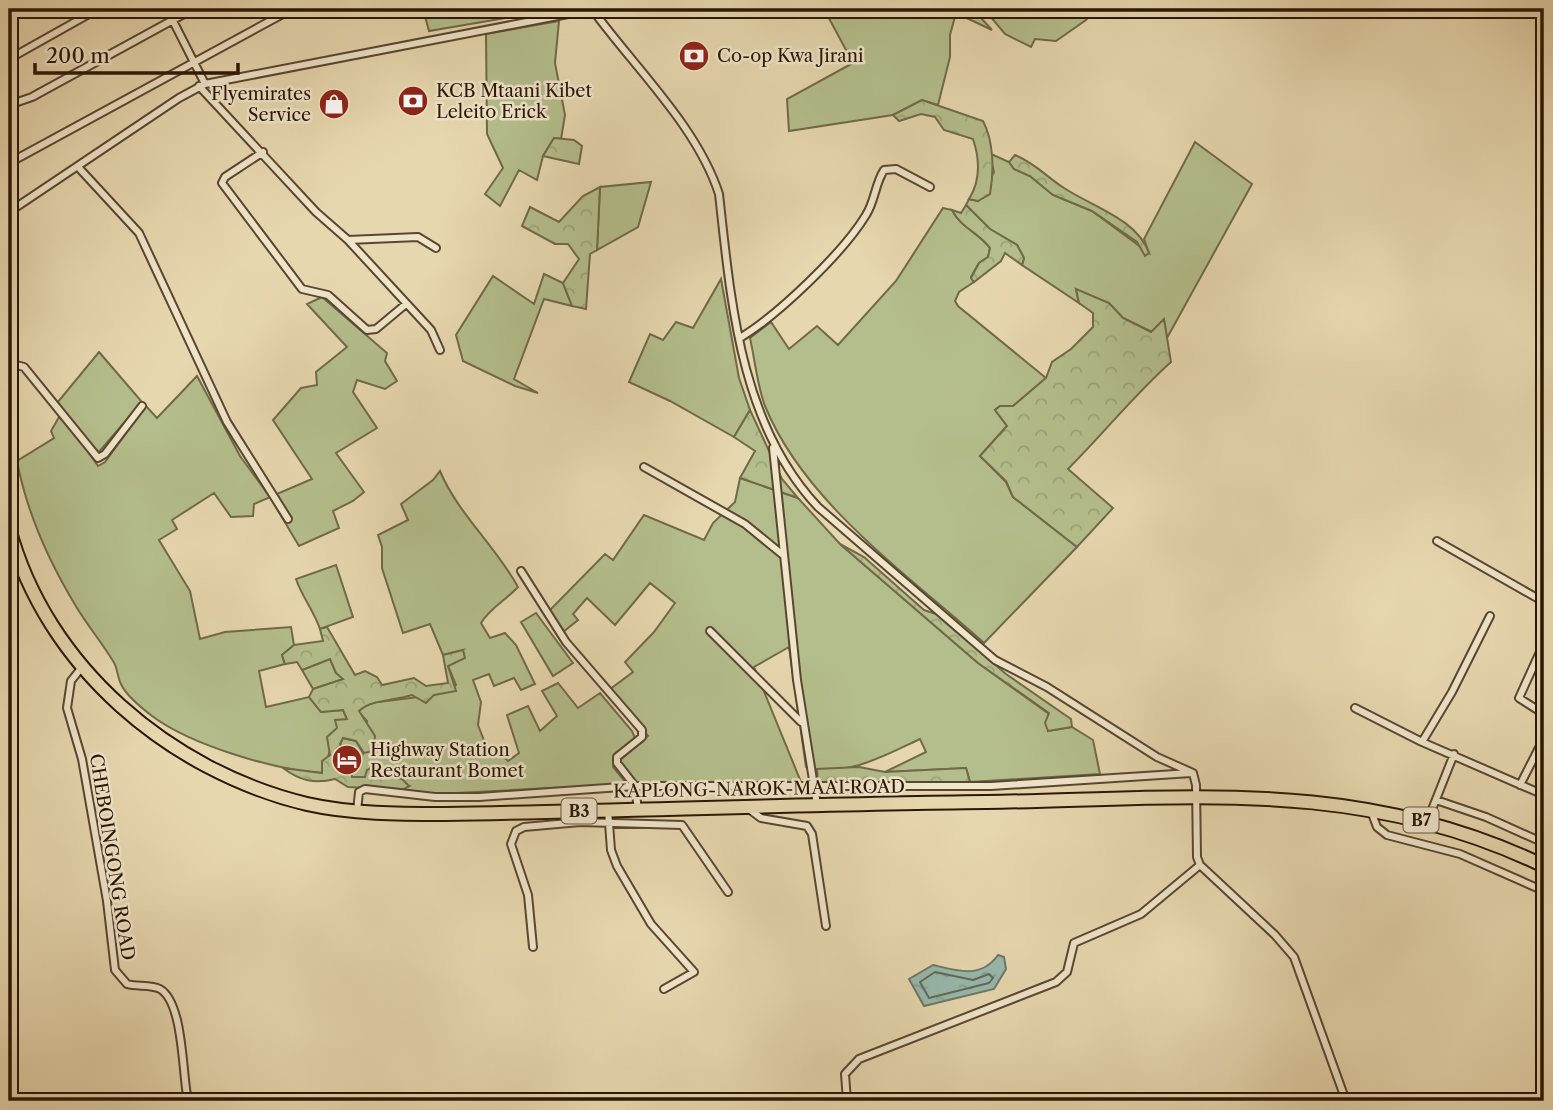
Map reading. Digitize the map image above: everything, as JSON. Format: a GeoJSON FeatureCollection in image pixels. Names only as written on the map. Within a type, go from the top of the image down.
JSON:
{"type":"FeatureCollection","features":[{"type":"Feature","properties":{"kind":"highway","name":"KAPLONG-NAROK-MAAI ROAD"},"geometry":{"type":"LineString","coordinates":[[9,528],[30,583],[50,622],[82,667],[149,730],[207,768],[289,799],[357,811],[609,816],[638,810],[1197,797],[1284,799],[1369,808],[1427,822],[1470,834],[1544,866]]}},
{"type":"Feature","properties":{"kind":"street"},"geometry":{"type":"LineString","coordinates":[[9,59],[99,9]]}},
{"type":"Feature","properties":{"kind":"street"},"geometry":{"type":"LineString","coordinates":[[167,9],[194,62],[202,85],[316,212],[348,240],[431,330],[440,349]]}},
{"type":"Feature","properties":{"kind":"street"},"geometry":{"type":"LineString","coordinates":[[9,104],[32,97],[193,9]]}},
{"type":"Feature","properties":{"kind":"street"},"geometry":{"type":"LineString","coordinates":[[9,163],[292,9]]}},
{"type":"Feature","properties":{"kind":"street"},"geometry":{"type":"LineString","coordinates":[[9,212],[202,85],[593,9],[691,138],[713,176],[719,194],[724,253],[751,386],[773,444],[794,479],[818,507],[995,660],[1047,687],[1157,757],[1193,773]]}},
{"type":"Feature","properties":{"kind":"street"},"geometry":{"type":"LineString","coordinates":[[263,152],[225,177],[222,183],[302,289],[328,295],[367,330],[376,329],[406,304]]}},
{"type":"Feature","properties":{"kind":"street"},"geometry":{"type":"LineString","coordinates":[[79,167],[139,233],[227,422],[288,519]]}},
{"type":"Feature","properties":{"kind":"street"},"geometry":{"type":"LineString","coordinates":[[740,338],[764,321],[850,237],[872,206],[884,170],[896,169],[930,187]]}},
{"type":"Feature","properties":{"kind":"street"},"geometry":{"type":"LineString","coordinates":[[348,240],[418,237],[436,248]]}},
{"type":"Feature","properties":{"kind":"street"},"geometry":{"type":"LineString","coordinates":[[9,363],[24,368],[98,458],[105,454],[142,406]]}},
{"type":"Feature","properties":{"kind":"street"},"geometry":{"type":"LineString","coordinates":[[773,444],[803,723],[817,807]]}},
{"type":"Feature","properties":{"kind":"street"},"geometry":{"type":"LineString","coordinates":[[644,467],[745,524],[783,555]]}},
{"type":"Feature","properties":{"kind":"street"},"geometry":{"type":"LineString","coordinates":[[1437,541],[1544,602]]}},
{"type":"Feature","properties":{"kind":"street"},"geometry":{"type":"LineString","coordinates":[[521,571],[566,642],[642,730],[642,737],[617,757],[617,763],[635,786],[638,810]]}},
{"type":"Feature","properties":{"kind":"street"},"geometry":{"type":"LineString","coordinates":[[1422,741],[1490,616]]}},
{"type":"Feature","properties":{"kind":"street"},"geometry":{"type":"LineString","coordinates":[[710,631],[803,723]]}},
{"type":"Feature","properties":{"kind":"street"},"geometry":{"type":"LineString","coordinates":[[1544,643],[1519,698],[1544,714]]}},
{"type":"Feature","properties":{"kind":"street","name":"CHEBOINGONG ROAD"},"geometry":{"type":"LineString","coordinates":[[82,667],[71,681],[66,708],[82,759],[116,970],[127,984],[155,987],[166,994],[180,1028],[188,1101]]}},
{"type":"Feature","properties":{"kind":"street"},"geometry":{"type":"LineString","coordinates":[[1355,708],[1544,795]]}},
{"type":"Feature","properties":{"kind":"street"},"geometry":{"type":"LineString","coordinates":[[1520,785],[1544,738]]}},
{"type":"Feature","properties":{"kind":"street"},"geometry":{"type":"LineString","coordinates":[[1427,822],[1454,754]]}},
{"type":"Feature","properties":{"kind":"street"},"geometry":{"type":"LineString","coordinates":[[357,811],[362,790],[479,797],[635,786],[991,786],[1193,773]]}},
{"type":"Feature","properties":{"kind":"street"},"geometry":{"type":"LineString","coordinates":[[1193,773],[1197,797],[1196,849],[1200,865],[1276,935],[1294,957],[1346,1101]]}},
{"type":"Feature","properties":{"kind":"street"},"geometry":{"type":"LineString","coordinates":[[990,802],[991,786]]}},
{"type":"Feature","properties":{"kind":"street"},"geometry":{"type":"LineString","coordinates":[[414,794],[414,814]]}},
{"type":"Feature","properties":{"kind":"street"},"geometry":{"type":"LineString","coordinates":[[1436,800],[1486,817],[1544,844]]}},
{"type":"Feature","properties":{"kind":"street"},"geometry":{"type":"LineString","coordinates":[[1369,808],[1377,827],[1387,835],[1460,854],[1544,891]]}},
{"type":"Feature","properties":{"kind":"street"},"geometry":{"type":"LineString","coordinates":[[749,809],[761,818],[807,826],[812,834],[826,926]]}},
{"type":"Feature","properties":{"kind":"street"},"geometry":{"type":"LineString","coordinates":[[609,816],[611,850],[643,913],[693,970],[693,974],[664,989]]}},
{"type":"Feature","properties":{"kind":"street"},"geometry":{"type":"LineString","coordinates":[[533,947],[528,895],[511,844],[516,831],[540,825],[609,816],[682,825],[728,892]]}},
{"type":"Feature","properties":{"kind":"street"},"geometry":{"type":"LineString","coordinates":[[847,1101],[845,1074],[859,1059],[1056,982],[1067,972],[1074,943],[1141,914],[1200,865]]}},
{"type":"Feature","properties":{"kind":"green space"},"geometry":{"type":"Polygon","coordinates":[[[423,9],[559,9],[429,31],[423,9]]]}},
{"type":"Feature","properties":{"kind":"green space"},"geometry":{"type":"Polygon","coordinates":[[[824,9],[973,9],[992,30],[956,13],[950,35],[950,57],[938,105],[922,100],[893,115],[789,131],[787,99],[853,63],[824,9]]]}},
{"type":"Feature","properties":{"kind":"green space"},"geometry":{"type":"Polygon","coordinates":[[[984,9],[1096,9],[1086,20],[1056,41],[1035,39],[1031,47],[1005,34],[984,9]]]}},
{"type":"Feature","properties":{"kind":"green space"},"geometry":{"type":"Polygon","coordinates":[[[559,21],[555,63],[565,115],[561,139],[554,138],[543,156],[537,180],[519,170],[500,206],[485,194],[503,168],[487,134],[486,34],[559,21]]]}},
{"type":"Feature","properties":{"kind":"green space"},"geometry":{"type":"Polygon","coordinates":[[[922,100],[983,121],[992,157],[990,194],[978,201],[969,199],[976,185],[978,170],[973,139],[944,130],[935,117],[921,114],[899,121],[893,115],[922,100]]]}},
{"type":"Feature","properties":{"kind":"green space"},"geometry":{"type":"Polygon","coordinates":[[[554,138],[574,140],[582,146],[579,164],[543,156],[554,138]]]}},
{"type":"Feature","properties":{"kind":"green space"},"geometry":{"type":"Polygon","coordinates":[[[1195,142],[1252,184],[1167,338],[1164,320],[1152,332],[1123,318],[1109,303],[1076,290],[1079,303],[1022,265],[1024,258],[1017,245],[990,229],[966,205],[969,199],[978,201],[994,172],[989,153],[1009,162],[1014,169],[1030,176],[1053,195],[1092,211],[1149,253],[1144,239],[1195,142]]]}},
{"type":"Feature","properties":{"kind":"green space"},"geometry":{"type":"Polygon","coordinates":[[[1015,155],[1135,231],[1149,253],[1145,256],[1137,242],[1092,211],[1053,195],[1030,176],[1014,169],[1009,162],[1015,155]]]}},
{"type":"Feature","properties":{"kind":"green space"},"geometry":{"type":"Polygon","coordinates":[[[651,182],[638,227],[597,250],[600,187],[651,182]]]}},
{"type":"Feature","properties":{"kind":"green space"},"geometry":{"type":"Polygon","coordinates":[[[600,187],[597,250],[590,254],[586,309],[572,306],[563,283],[579,259],[568,244],[555,244],[522,226],[530,207],[559,222],[583,196],[600,187]]]}},
{"type":"Feature","properties":{"kind":"green space"},"geometry":{"type":"Polygon","coordinates":[[[966,205],[990,229],[1017,245],[1024,258],[1022,265],[1005,253],[1001,261],[974,282],[971,278],[979,263],[988,257],[990,248],[960,221],[952,210],[961,213],[966,205]]]}},
{"type":"Feature","properties":{"kind":"green space"},"geometry":{"type":"Polygon","coordinates":[[[943,208],[952,210],[960,221],[990,248],[988,257],[979,263],[971,277],[974,282],[959,292],[955,301],[958,306],[1046,378],[1013,406],[1000,406],[995,410],[1007,426],[980,456],[1006,482],[1013,497],[1077,547],[984,643],[861,535],[805,474],[782,441],[765,406],[750,338],[771,322],[789,349],[817,326],[838,345],[896,281],[943,208]]]}},
{"type":"Feature","properties":{"kind":"green space"},"geometry":{"type":"Polygon","coordinates":[[[544,274],[563,283],[572,306],[544,299],[514,379],[538,393],[515,386],[463,361],[456,335],[493,276],[534,304],[544,274]]]}},
{"type":"Feature","properties":{"kind":"green space"},"geometry":{"type":"Polygon","coordinates":[[[721,279],[739,378],[750,410],[734,437],[670,401],[629,382],[650,334],[663,340],[676,322],[693,328],[721,279]]]}},
{"type":"Feature","properties":{"kind":"green space"},"geometry":{"type":"Polygon","coordinates":[[[1076,289],[1109,303],[1123,318],[1151,332],[1164,319],[1171,362],[1068,469],[1113,508],[1077,547],[1013,497],[1006,481],[980,456],[1007,426],[995,410],[1000,406],[1013,406],[1046,378],[1052,362],[1071,349],[1093,327],[1093,313],[1079,303],[1076,289]]]}},
{"type":"Feature","properties":{"kind":"green space"},"geometry":{"type":"Polygon","coordinates":[[[322,297],[387,353],[385,361],[397,381],[385,389],[357,380],[353,392],[377,428],[336,453],[364,492],[333,511],[339,528],[299,546],[270,497],[312,479],[273,420],[301,388],[317,385],[316,372],[347,347],[307,304],[322,297]]]}},
{"type":"Feature","properties":{"kind":"green space"},"geometry":{"type":"Polygon","coordinates":[[[99,352],[142,402],[98,453],[57,403],[99,352]]]}},
{"type":"Feature","properties":{"kind":"green space"},"geometry":{"type":"Polygon","coordinates":[[[197,376],[240,456],[270,497],[254,504],[253,516],[231,517],[214,493],[172,520],[177,529],[159,540],[190,591],[200,639],[225,632],[291,627],[294,645],[282,655],[285,664],[259,671],[266,707],[309,697],[321,712],[343,710],[347,719],[337,728],[323,773],[281,767],[210,746],[169,727],[131,698],[120,683],[115,664],[77,608],[48,555],[33,519],[17,461],[54,438],[51,431],[59,417],[71,427],[98,466],[105,462],[146,406],[157,418],[197,376]]]}},
{"type":"Feature","properties":{"kind":"green space"},"geometry":{"type":"Polygon","coordinates":[[[750,410],[782,479],[798,498],[740,478],[755,451],[734,437],[750,410]]]}},
{"type":"Feature","properties":{"kind":"green space"},"geometry":{"type":"Polygon","coordinates":[[[440,471],[467,516],[518,587],[481,623],[490,638],[505,633],[516,645],[535,684],[521,690],[514,678],[494,686],[489,674],[473,680],[481,702],[478,725],[490,756],[503,756],[508,761],[519,753],[507,715],[528,706],[540,731],[557,716],[542,691],[558,683],[578,708],[600,693],[632,731],[635,738],[614,759],[613,767],[627,784],[437,794],[402,790],[409,786],[352,777],[340,744],[343,738],[356,741],[363,753],[367,721],[358,711],[370,703],[434,695],[456,685],[448,666],[463,650],[443,655],[430,624],[403,633],[382,568],[382,547],[378,535],[408,520],[401,504],[433,480],[440,471]]]}},
{"type":"Feature","properties":{"kind":"green space"},"geometry":{"type":"Polygon","coordinates":[[[740,478],[798,498],[840,544],[978,663],[1049,714],[1048,731],[1072,727],[1093,740],[1100,774],[970,782],[966,768],[885,772],[926,752],[920,739],[879,758],[851,767],[806,767],[789,647],[754,667],[801,782],[636,784],[620,764],[621,759],[648,736],[609,690],[633,672],[625,662],[654,632],[675,603],[650,583],[615,625],[587,598],[573,614],[578,620],[563,632],[548,612],[605,554],[613,560],[644,515],[704,540],[713,523],[735,502],[740,478]]]}},
{"type":"Feature","properties":{"kind":"green space"},"geometry":{"type":"Polygon","coordinates":[[[840,544],[864,557],[924,610],[936,614],[1006,674],[1071,719],[1072,727],[1048,731],[1045,723],[1049,713],[978,663],[840,544]]]}},
{"type":"Feature","properties":{"kind":"green space"},"geometry":{"type":"Polygon","coordinates":[[[336,565],[353,617],[320,629],[296,579],[336,565]]]}},
{"type":"Feature","properties":{"kind":"green space"},"geometry":{"type":"Polygon","coordinates":[[[536,613],[573,663],[553,676],[521,622],[536,613]]]}},
{"type":"Feature","properties":{"kind":"green space"},"geometry":{"type":"Polygon","coordinates":[[[327,627],[355,675],[365,671],[377,677],[382,685],[414,678],[426,686],[448,683],[443,655],[463,650],[465,658],[448,666],[456,691],[434,695],[426,703],[412,695],[370,704],[359,711],[375,736],[373,751],[364,753],[356,741],[343,738],[340,744],[350,765],[352,777],[365,777],[367,770],[375,766],[381,775],[402,779],[409,786],[402,790],[348,787],[335,779],[308,780],[283,768],[322,773],[322,761],[330,755],[327,737],[337,728],[335,720],[347,719],[343,710],[321,712],[309,697],[313,689],[343,679],[336,673],[330,659],[302,670],[297,662],[285,664],[282,655],[294,645],[323,641],[320,629],[327,627]]]}},
{"type":"Feature","properties":{"kind":"green space"},"geometry":{"type":"Polygon","coordinates":[[[330,659],[336,673],[344,679],[313,689],[302,670],[330,659]]]}},
{"type":"Feature","properties":{"kind":"green space"},"geometry":{"type":"Polygon","coordinates":[[[859,767],[885,772],[966,768],[970,782],[818,783],[817,769],[859,767]]]}},
{"type":"Feature","properties":{"kind":"water"},"geometry":{"type":"Polygon","coordinates":[[[998,955],[1004,957],[1006,969],[994,989],[924,1006],[909,979],[933,965],[960,971],[977,970],[991,963],[998,955]]]}},
{"type":"Feature","properties":{"kind":"place","name":"Co-op Kwa Jirani"},"geometry":{"type":"Point","coordinates":[694,56]}},
{"type":"Feature","properties":{"kind":"place","name":"KCB Mtaani Kibet Leleito Erick"},"geometry":{"type":"Point","coordinates":[413,101]}},
{"type":"Feature","properties":{"kind":"place","name":"Flyemirates Service"},"geometry":{"type":"Point","coordinates":[334,104]}},
{"type":"Feature","properties":{"kind":"place","name":"Highway Station Restaurant Bomet"},"geometry":{"type":"Point","coordinates":[347,760]}}]}
